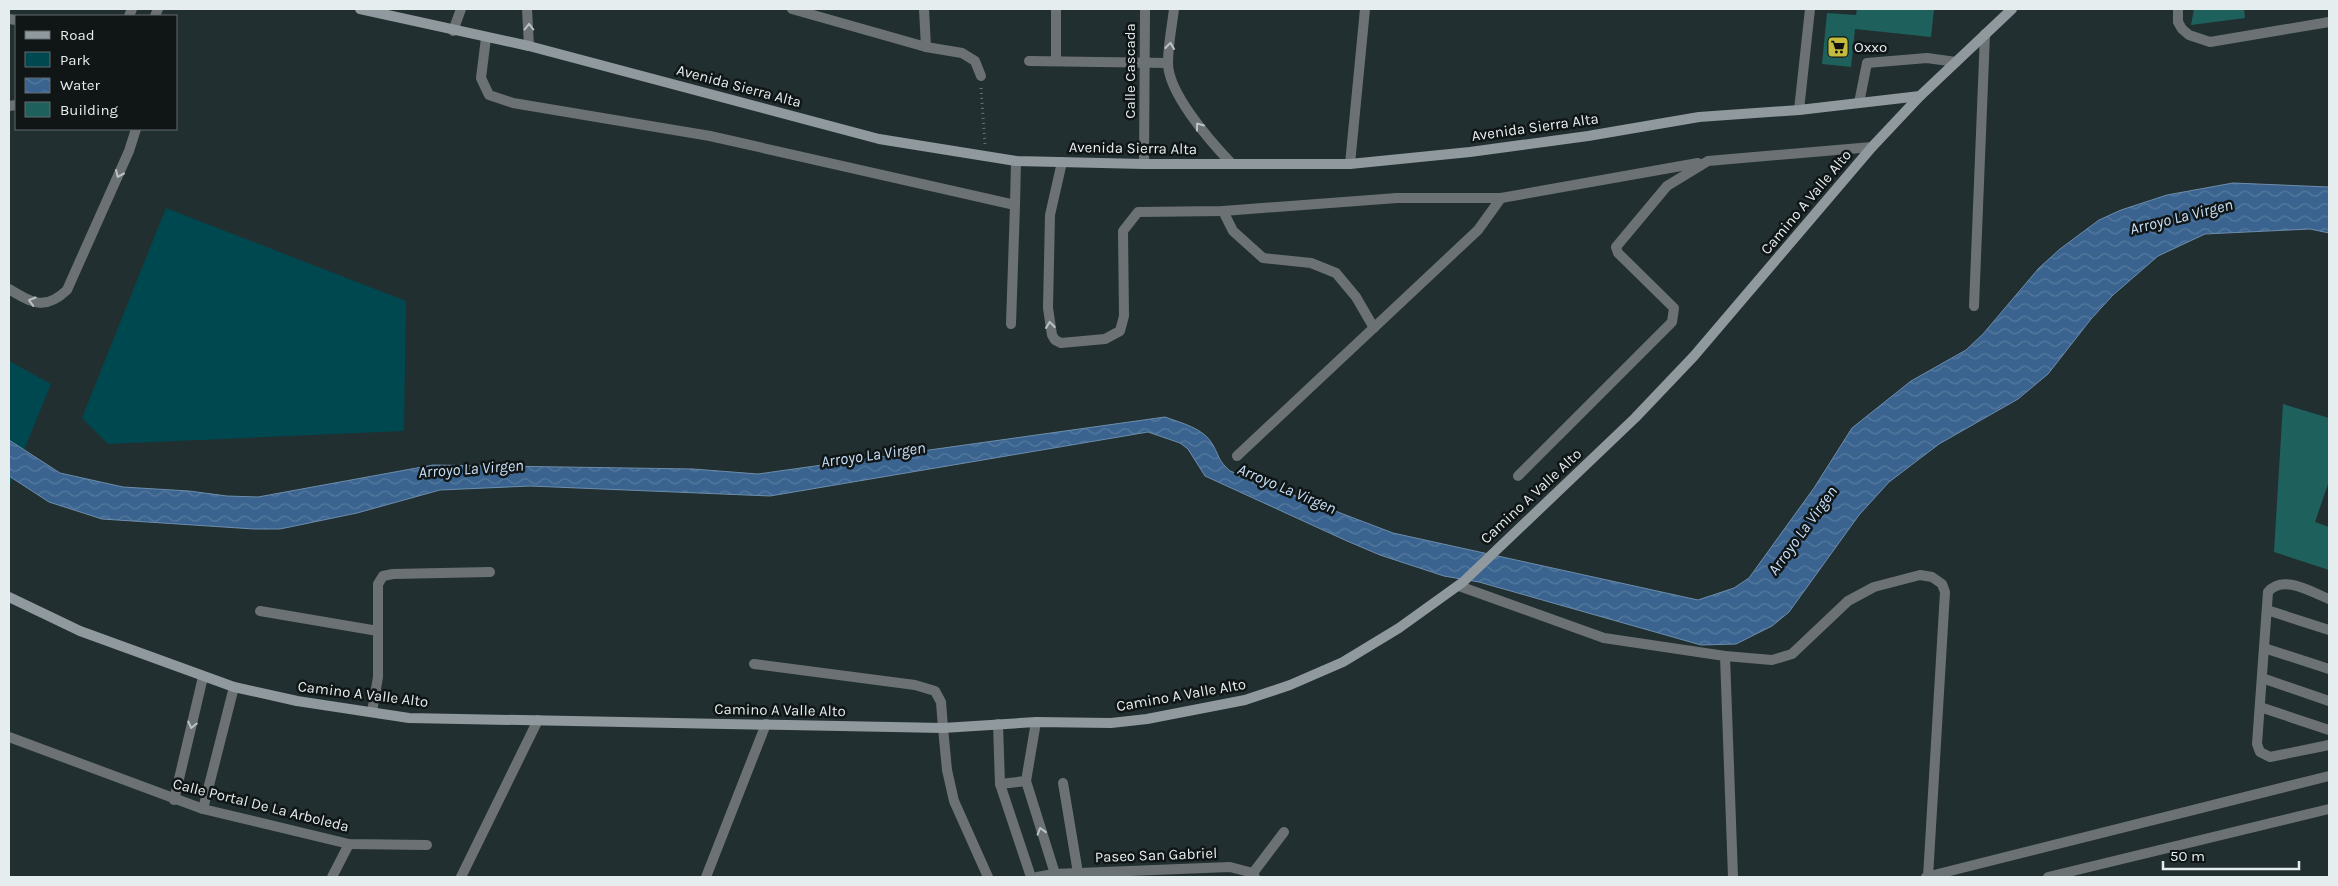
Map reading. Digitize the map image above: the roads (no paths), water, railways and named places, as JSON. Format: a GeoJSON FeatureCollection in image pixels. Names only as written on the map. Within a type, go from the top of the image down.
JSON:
{"type":"FeatureCollection","features":[{"type":"Feature","properties":{"kind":"street","name":"Avenida Sierra Alta"},"geometry":{"type":"LineString","coordinates":[[360,9],[453,31],[529,46],[879,139],[1016,161],[1144,164],[1350,164],[1470,152],[1588,136],[1700,117],[1799,110],[1920,96]]}},
{"type":"Feature","properties":{"kind":"street"},"geometry":{"type":"LineString","coordinates":[[453,31],[461,9]]}},
{"type":"Feature","properties":{"kind":"street"},"geometry":{"type":"LineString","coordinates":[[527,9],[529,46]]}},
{"type":"Feature","properties":{"kind":"street"},"geometry":{"type":"LineString","coordinates":[[792,9],[926,47],[962,54],[975,61],[981,76]]}},
{"type":"Feature","properties":{"kind":"street"},"geometry":{"type":"LineString","coordinates":[[924,9],[926,47]]}},
{"type":"Feature","properties":{"kind":"street"},"geometry":{"type":"LineString","coordinates":[[1056,9],[1056,61]]}},
{"type":"Feature","properties":{"kind":"street","name":"Calle Cascada"},"geometry":{"type":"LineString","coordinates":[[1144,164],[1145,9]]}},
{"type":"Feature","properties":{"kind":"street"},"geometry":{"type":"LineString","coordinates":[[1174,9],[1168,64],[1173,83],[1198,125],[1230,163]]}},
{"type":"Feature","properties":{"kind":"street"},"geometry":{"type":"LineString","coordinates":[[1350,164],[1365,9]]}},
{"type":"Feature","properties":{"kind":"street"},"geometry":{"type":"LineString","coordinates":[[1799,110],[1810,9]]}},
{"type":"Feature","properties":{"kind":"street","name":"Camino A Valle Alto"},"geometry":{"type":"LineString","coordinates":[[9,597],[80,631],[234,687],[297,701],[409,718],[943,728],[1036,722],[1111,722],[1147,719],[1244,700],[1290,685],[1343,662],[1400,628],[1461,584],[1635,418],[1687,363],[1872,147],[1920,96],[2012,9]]}},
{"type":"Feature","properties":{"kind":"street"},"geometry":{"type":"LineString","coordinates":[[2178,9],[2178,22],[2182,29],[2189,35],[2210,42],[2329,22]]}},
{"type":"Feature","properties":{"kind":"street"},"geometry":{"type":"LineString","coordinates":[[1974,306],[1985,34]]}},
{"type":"Feature","properties":{"kind":"street"},"geometry":{"type":"LineString","coordinates":[[486,38],[481,78],[489,95],[505,100],[710,136],[1015,205]]}},
{"type":"Feature","properties":{"kind":"street"},"geometry":{"type":"LineString","coordinates":[[1859,103],[1867,63],[1927,58],[1956,62]]}},
{"type":"Feature","properties":{"kind":"street"},"geometry":{"type":"LineString","coordinates":[[1029,61],[1168,64]]}},
{"type":"Feature","properties":{"kind":"street"},"geometry":{"type":"LineString","coordinates":[[9,290],[32,303],[46,303],[57,300],[67,290],[129,151],[136,130]]}},
{"type":"Feature","properties":{"kind":"street"},"geometry":{"type":"LineString","coordinates":[[1062,162],[1050,215],[1048,308],[1052,335],[1061,343],[1105,339],[1120,332],[1122,325],[1123,231],[1138,212],[1223,210],[1397,198],[1501,198],[1708,161],[1872,147]]}},
{"type":"Feature","properties":{"kind":"street"},"geometry":{"type":"LineString","coordinates":[[1011,324],[1016,161]]}},
{"type":"Feature","properties":{"kind":"street"},"geometry":{"type":"LineString","coordinates":[[1518,476],[1672,322],[1674,308],[1618,252],[1616,247],[1667,186],[1688,171],[1708,161]]}},
{"type":"Feature","properties":{"kind":"street"},"geometry":{"type":"LineString","coordinates":[[1237,456],[1478,230],[1501,198]]}},
{"type":"Feature","properties":{"kind":"street"},"geometry":{"type":"LineString","coordinates":[[1223,210],[1233,231],[1263,258],[1311,263],[1336,272],[1356,297],[1374,328]]}},
{"type":"Feature","properties":{"kind":"street"},"geometry":{"type":"LineString","coordinates":[[372,712],[378,676],[378,584],[384,576],[393,574],[490,572]]}},
{"type":"Feature","properties":{"kind":"street"},"geometry":{"type":"LineString","coordinates":[[1461,584],[1604,638],[1725,656],[1772,660],[1792,654],[1848,602],[1874,587],[1920,575],[1932,576],[1942,584],[1945,592],[1927,877],[2329,776]]}},
{"type":"Feature","properties":{"kind":"street"},"geometry":{"type":"LineString","coordinates":[[2329,598],[2286,583],[2274,585],[2268,592],[2256,744],[2260,752],[2270,757],[2329,746]]}},
{"type":"Feature","properties":{"kind":"street"},"geometry":{"type":"LineString","coordinates":[[2267,610],[2329,630]]}},
{"type":"Feature","properties":{"kind":"street"},"geometry":{"type":"LineString","coordinates":[[260,611],[378,631]]}},
{"type":"Feature","properties":{"kind":"street"},"geometry":{"type":"LineString","coordinates":[[2264,648],[2329,669]]}},
{"type":"Feature","properties":{"kind":"street"},"geometry":{"type":"LineString","coordinates":[[1725,656],[1733,877]]}},
{"type":"Feature","properties":{"kind":"street"},"geometry":{"type":"LineString","coordinates":[[754,664],[915,685],[934,690],[941,702],[947,770],[954,801],[988,877]]}},
{"type":"Feature","properties":{"kind":"street"},"geometry":{"type":"LineString","coordinates":[[174,800],[203,677]]}},
{"type":"Feature","properties":{"kind":"street"},"geometry":{"type":"LineString","coordinates":[[2262,678],[2329,701]]}},
{"type":"Feature","properties":{"kind":"street"},"geometry":{"type":"LineString","coordinates":[[203,809],[234,687]]}},
{"type":"Feature","properties":{"kind":"street"},"geometry":{"type":"LineString","coordinates":[[2260,707],[2329,730]]}},
{"type":"Feature","properties":{"kind":"street"},"geometry":{"type":"LineString","coordinates":[[460,877],[538,720]]}},
{"type":"Feature","properties":{"kind":"street"},"geometry":{"type":"LineString","coordinates":[[1036,722],[1026,781],[1055,876]]}},
{"type":"Feature","properties":{"kind":"street"},"geometry":{"type":"LineString","coordinates":[[706,877],[766,724]]}},
{"type":"Feature","properties":{"kind":"street"},"geometry":{"type":"LineString","coordinates":[[998,724],[1000,784],[1031,877]]}},
{"type":"Feature","properties":{"kind":"street","name":"Calle Portal De La Arboleda"},"geometry":{"type":"LineString","coordinates":[[9,737],[174,800],[203,809],[349,844],[427,845]]}},
{"type":"Feature","properties":{"kind":"street"},"geometry":{"type":"LineString","coordinates":[[1000,784],[1026,781]]}},
{"type":"Feature","properties":{"kind":"street"},"geometry":{"type":"LineString","coordinates":[[1063,783],[1078,873]]}},
{"type":"Feature","properties":{"kind":"street"},"geometry":{"type":"LineString","coordinates":[[2048,877],[2329,809]]}},
{"type":"Feature","properties":{"kind":"street"},"geometry":{"type":"LineString","coordinates":[[1254,875],[1284,832]]}},
{"type":"Feature","properties":{"kind":"street"},"geometry":{"type":"LineString","coordinates":[[332,877],[349,844]]}},
{"type":"Feature","properties":{"kind":"street","name":"Paseo San Gabriel"},"geometry":{"type":"LineString","coordinates":[[1037,877],[1078,873],[1230,867],[1254,875]]}},
{"type":"Feature","properties":{"kind":"water","name":"Arroyo La Virgen"},"geometry":{"type":"Polygon","coordinates":[[[2233,183],[2329,187],[2329,233],[2310,229],[2205,234],[2158,256],[2113,295],[2091,319],[2048,374],[2018,399],[1939,444],[1889,482],[1859,515],[1789,612],[1772,626],[1736,644],[1701,645],[1479,582],[1444,576],[1380,555],[1205,476],[1188,449],[1180,443],[1148,432],[770,496],[530,486],[440,490],[357,513],[280,529],[102,519],[49,502],[9,476],[9,440],[60,473],[123,487],[189,491],[227,496],[258,497],[433,465],[693,469],[758,474],[1165,417],[1192,427],[1204,434],[1213,445],[1221,461],[1230,471],[1393,533],[1698,600],[1734,588],[1749,578],[1814,488],[1852,428],[1911,381],[1966,350],[1983,334],[2039,268],[2060,249],[2099,220],[2121,210],[2167,195],[2233,183]]]}},
{"type":"Feature","properties":{"kind":"place","name":"Oxxo"},"geometry":{"type":"Point","coordinates":[1838,47]}}]}
